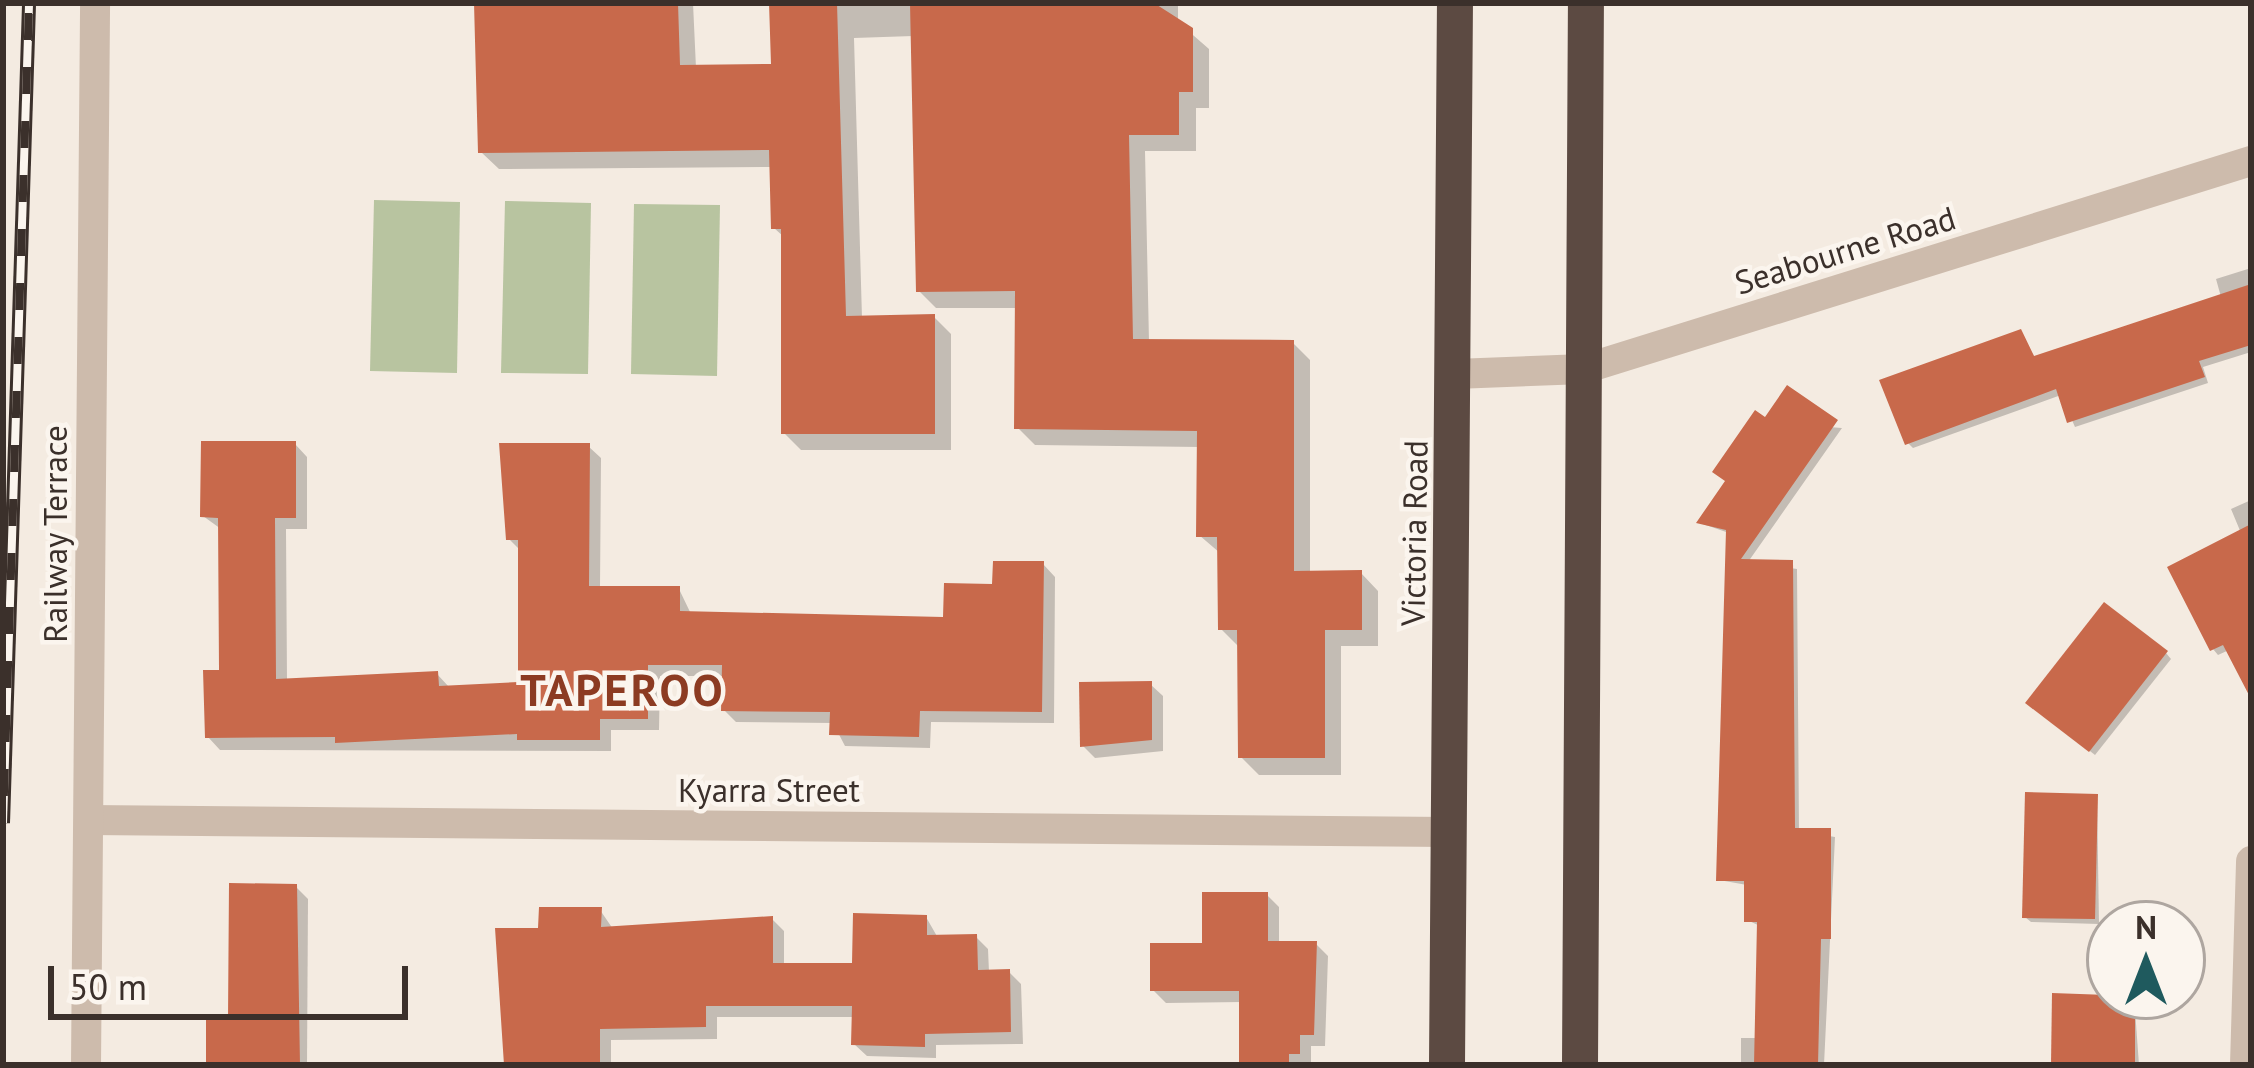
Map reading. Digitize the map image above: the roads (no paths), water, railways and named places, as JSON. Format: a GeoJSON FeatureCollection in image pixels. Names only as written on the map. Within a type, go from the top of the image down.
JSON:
{"type":"FeatureCollection","features":[{"type":"Feature","properties":{"kind":"highway","name":"Victoria Road"},"geometry":{"type":"LineString","coordinates":[[1447,1065],[1455,3]]}},
{"type":"Feature","properties":{"kind":"highway"},"geometry":{"type":"LineString","coordinates":[[1580,1065],[1586,3]]}},
{"type":"Feature","properties":{"kind":"street","name":"Railway Terrace"},"geometry":{"type":"LineString","coordinates":[[86,1065],[95,3]]}},
{"type":"Feature","properties":{"kind":"street","name":"Seabourne Road"},"geometry":{"type":"LineString","coordinates":[[1455,374],[1584,368],[2251,161]]}},
{"type":"Feature","properties":{"kind":"street","name":"Kyarra Street"},"geometry":{"type":"LineString","coordinates":[[88,820],[1448,832]]}},
{"type":"Feature","properties":{"kind":"street"},"geometry":{"type":"LineString","coordinates":[[2245,1065],[2251,861]]}},
{"type":"Feature","properties":{"kind":"railway"},"geometry":{"type":"LineString","coordinates":[[3,823],[29,3]]}},
{"type":"Feature","properties":{"kind":"district","name":"TAPEROO"},"geometry":{"type":"Point","coordinates":[623,690]}}]}
